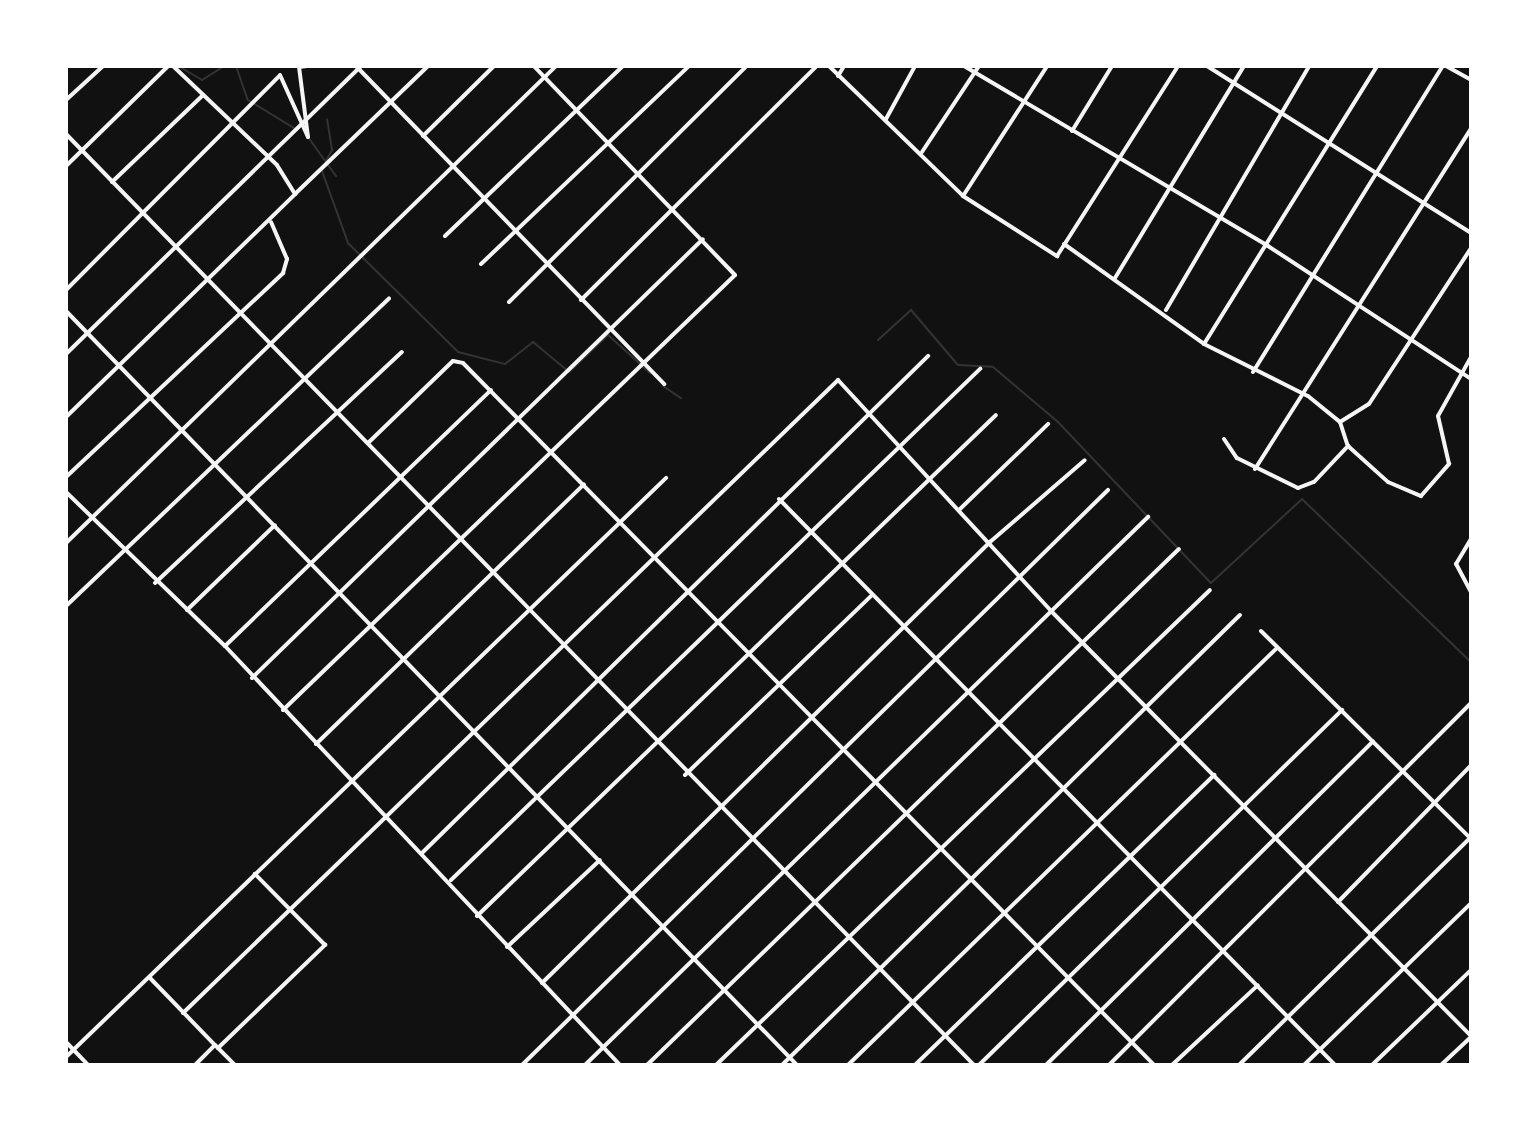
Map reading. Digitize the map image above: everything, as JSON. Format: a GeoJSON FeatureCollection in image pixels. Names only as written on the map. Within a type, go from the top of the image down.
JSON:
{"type":"FeatureCollection","features":[{"type":"Feature","properties":{"kind":"street"},"geometry":{"type":"LineString","coordinates":[[66,100],[103,66]]}},
{"type":"Feature","properties":{"kind":"street"},"geometry":{"type":"LineString","coordinates":[[66,166],[171,66],[203,95],[232,128],[269,157],[295,194]]}},
{"type":"Feature","properties":{"kind":"street"},"geometry":{"type":"LineString","coordinates":[[66,290],[145,216],[280,75],[308,137],[299,67],[307,66]]}},
{"type":"Feature","properties":{"kind":"street"},"geometry":{"type":"LineString","coordinates":[[66,417],[271,222],[295,194],[428,66]]}},
{"type":"Feature","properties":{"kind":"street"},"geometry":{"type":"LineString","coordinates":[[423,136],[494,66]]}},
{"type":"Feature","properties":{"kind":"street"},"geometry":{"type":"LineString","coordinates":[[283,710],[370,624],[460,543],[735,275],[534,66]]}},
{"type":"Feature","properties":{"kind":"street"},"geometry":{"type":"LineString","coordinates":[[66,543],[271,347],[451,165],[556,66]]}},
{"type":"Feature","properties":{"kind":"street"},"geometry":{"type":"LineString","coordinates":[[445,236],[579,112],[623,66]]}},
{"type":"Feature","properties":{"kind":"street"},"geometry":{"type":"LineString","coordinates":[[481,264],[689,66]]}},
{"type":"Feature","properties":{"kind":"street"},"geometry":{"type":"LineString","coordinates":[[509,302],[747,66]]}},
{"type":"Feature","properties":{"kind":"street"},"geometry":{"type":"LineString","coordinates":[[581,300],[817,66]]}},
{"type":"Feature","properties":{"kind":"street"},"geometry":{"type":"LineString","coordinates":[[829,66],[922,152],[963,196],[1057,256],[1178,66]]}},
{"type":"Feature","properties":{"kind":"street"},"geometry":{"type":"LineString","coordinates":[[838,76],[844,66]]}},
{"type":"Feature","properties":{"kind":"street"},"geometry":{"type":"LineString","coordinates":[[886,119],[915,66]]}},
{"type":"Feature","properties":{"kind":"street"},"geometry":{"type":"LineString","coordinates":[[964,66],[1215,221],[1268,246],[1361,310],[1412,338],[1418,350],[1471,379]]}},
{"type":"Feature","properties":{"kind":"street"},"geometry":{"type":"LineString","coordinates":[[922,152],[979,66]]}},
{"type":"Feature","properties":{"kind":"street"},"geometry":{"type":"LineString","coordinates":[[963,196],[1047,66]]}},
{"type":"Feature","properties":{"kind":"street"},"geometry":{"type":"LineString","coordinates":[[1072,131],[1112,66]]}},
{"type":"Feature","properties":{"kind":"street"},"geometry":{"type":"LineString","coordinates":[[1207,66],[1471,233]]}},
{"type":"Feature","properties":{"kind":"street"},"geometry":{"type":"LineString","coordinates":[[1115,278],[1244,66]]}},
{"type":"Feature","properties":{"kind":"street"},"geometry":{"type":"LineString","coordinates":[[1166,310],[1215,221],[1283,114],[1309,66]]}},
{"type":"Feature","properties":{"kind":"street"},"geometry":{"type":"LineString","coordinates":[[1204,344],[1268,246],[1377,66]]}},
{"type":"Feature","properties":{"kind":"street"},"geometry":{"type":"LineString","coordinates":[[1253,372],[1445,66],[1471,80]]}},
{"type":"Feature","properties":{"kind":"street"},"geometry":{"type":"LineString","coordinates":[[66,354],[358,67],[484,201],[645,361],[664,384]]}},
{"type":"Feature","properties":{"kind":"street"},"geometry":{"type":"LineString","coordinates":[[112,182],[203,95]]}},
{"type":"Feature","properties":{"kind":"street"},"geometry":{"type":"LineString","coordinates":[[1255,469],[1308,396],[1471,128]]}},
{"type":"Feature","properties":{"kind":"street"},"geometry":{"type":"LineString","coordinates":[[66,134],[400,476],[564,650],[630,710],[685,775],[724,810],[785,877],[976,1065],[1067,982],[1342,710]]}},
{"type":"Feature","properties":{"kind":"street"},"geometry":{"type":"LineString","coordinates":[[66,477],[286,267],[271,222]]}},
{"type":"Feature","properties":{"kind":"street"},"geometry":{"type":"LineString","coordinates":[[251,678],[338,592],[522,421],[703,239]]}},
{"type":"Feature","properties":{"kind":"street"},"geometry":{"type":"LineString","coordinates":[[1064,244],[1166,310],[1204,344],[1253,372],[1308,396],[1340,422],[1348,446],[1388,482],[1421,496],[1449,464],[1438,416],[1471,357]]}},
{"type":"Feature","properties":{"kind":"street"},"geometry":{"type":"LineString","coordinates":[[1340,422],[1369,404],[1471,248]]}},
{"type":"Feature","properties":{"kind":"street"},"geometry":{"type":"LineString","coordinates":[[66,606],[301,377],[389,298]]}},
{"type":"Feature","properties":{"kind":"street"},"geometry":{"type":"LineString","coordinates":[[66,311],[474,733],[541,796],[723,991],[797,1065]]}},
{"type":"Feature","properties":{"kind":"street"},"geometry":{"type":"LineString","coordinates":[[155,583],[336,410],[402,352]]}},
{"type":"Feature","properties":{"kind":"street"},"geometry":{"type":"LineString","coordinates":[[423,852],[928,356]]}},
{"type":"Feature","properties":{"kind":"street"},"geometry":{"type":"LineString","coordinates":[[368,443],[453,361],[491,390],[621,517],[906,817],[1005,913],[1067,982],[1133,1041],[1154,1065]]}},
{"type":"Feature","properties":{"kind":"street"},"geometry":{"type":"LineString","coordinates":[[451,880],[980,369]]}},
{"type":"Feature","properties":{"kind":"street"},"geometry":{"type":"LineString","coordinates":[[183,1013],[288,908],[389,818],[474,733],[564,650],[838,380],[1052,612],[1151,708],[1471,1036],[1441,1065]]}},
{"type":"Feature","properties":{"kind":"street"},"geometry":{"type":"LineString","coordinates":[[225,646],[308,559],[491,390]]}},
{"type":"Feature","properties":{"kind":"street"},"geometry":{"type":"LineString","coordinates":[[477,916],[659,746],[749,653],[996,415]]}},
{"type":"Feature","properties":{"kind":"street"},"geometry":{"type":"LineString","coordinates":[[959,510],[1048,424]]}},
{"type":"Feature","properties":{"kind":"street"},"geometry":{"type":"LineString","coordinates":[[1224,439],[1255,469],[1298,488],[1314,482],[1348,446]]}},
{"type":"Feature","properties":{"kind":"street"},"geometry":{"type":"LineString","coordinates":[[542,983],[633,893],[724,810],[990,542],[1085,460]]}},
{"type":"Feature","properties":{"kind":"street"},"geometry":{"type":"LineString","coordinates":[[66,1057],[621,517],[666,478]]}},
{"type":"Feature","properties":{"kind":"street"},"geometry":{"type":"LineString","coordinates":[[316,745],[584,484]]}},
{"type":"Feature","properties":{"kind":"street"},"geometry":{"type":"LineString","coordinates":[[522,1065],[756,842],[933,660],[1022,578],[1108,490]]}},
{"type":"Feature","properties":{"kind":"street"},"geometry":{"type":"LineString","coordinates":[[66,492],[155,583],[225,646],[251,678],[451,880],[477,916],[620,1065]]}},
{"type":"Feature","properties":{"kind":"street"},"geometry":{"type":"LineString","coordinates":[[779,499],[1091,823],[1258,985],[1335,1065]]}},
{"type":"Feature","properties":{"kind":"street"},"geometry":{"type":"LineString","coordinates":[[585,1065],[785,877],[873,781],[1148,517]]}},
{"type":"Feature","properties":{"kind":"street"},"geometry":{"type":"LineString","coordinates":[[187,610],[275,525]]}},
{"type":"Feature","properties":{"kind":"street"},"geometry":{"type":"LineString","coordinates":[[1471,539],[1456,564],[1471,592]]}},
{"type":"Feature","properties":{"kind":"street"},"geometry":{"type":"LineString","coordinates":[[647,1065],[723,991],[817,907],[1086,645],[1179,549]]}},
{"type":"Feature","properties":{"kind":"street"},"geometry":{"type":"LineString","coordinates":[[716,1065],[850,940],[1030,759],[1210,590]]}},
{"type":"Feature","properties":{"kind":"street"},"geometry":{"type":"LineString","coordinates":[[685,775],[871,596]]}},
{"type":"Feature","properties":{"kind":"street"},"geometry":{"type":"LineString","coordinates":[[782,1065],[883,971],[1061,791],[1151,708],[1240,615]]}},
{"type":"Feature","properties":{"kind":"street"},"geometry":{"type":"LineString","coordinates":[[1239,1065],[1471,837],[1261,631]]}},
{"type":"Feature","properties":{"kind":"street"},"geometry":{"type":"LineString","coordinates":[[848,1065],[1005,913],[1091,823],[1276,649]]}},
{"type":"Feature","properties":{"kind":"street"},"geometry":{"type":"LineString","coordinates":[[1109,1065],[1226,954],[1471,703]]}},
{"type":"Feature","properties":{"kind":"street"},"geometry":{"type":"LineString","coordinates":[[1046,1065],[1373,741]]}},
{"type":"Feature","properties":{"kind":"street"},"geometry":{"type":"LineString","coordinates":[[1338,902],[1471,765]]}},
{"type":"Feature","properties":{"kind":"street"},"geometry":{"type":"LineString","coordinates":[[915,1065],[1124,856],[1214,775]]}},
{"type":"Feature","properties":{"kind":"street"},"geometry":{"type":"LineString","coordinates":[[507,947],[600,860]]}},
{"type":"Feature","properties":{"kind":"street"},"geometry":{"type":"LineString","coordinates":[[195,1065],[325,945],[255,874]]}},
{"type":"Feature","properties":{"kind":"street"},"geometry":{"type":"LineString","coordinates":[[1304,1065],[1471,903]]}},
{"type":"Feature","properties":{"kind":"street"},"geometry":{"type":"LineString","coordinates":[[1372,1065],[1471,970]]}},
{"type":"Feature","properties":{"kind":"street"},"geometry":{"type":"LineString","coordinates":[[150,977],[235,1065]]}},
{"type":"Feature","properties":{"kind":"street"},"geometry":{"type":"LineString","coordinates":[[1172,1065],[1258,985]]}},
{"type":"Feature","properties":{"kind":"street"},"geometry":{"type":"LineString","coordinates":[[66,1042],[88,1065]]}},
{"type":"Feature","properties":{"kind":"waterway"},"geometry":{"type":"LineString","coordinates":[[178,66],[202,80],[224,66]]}},
{"type":"Feature","properties":{"kind":"waterway"},"geometry":{"type":"LineString","coordinates":[[236,66],[248,100],[294,128]]}},
{"type":"Feature","properties":{"kind":"waterway"},"geometry":{"type":"LineString","coordinates":[[326,161],[332,150],[327,119]]}},
{"type":"Feature","properties":{"kind":"waterway"},"geometry":{"type":"LineString","coordinates":[[308,137],[336,176]]}},
{"type":"Feature","properties":{"kind":"waterway"},"geometry":{"type":"LineString","coordinates":[[322,171],[348,243],[458,352],[505,364],[533,342],[569,372],[608,335],[650,373]]}},
{"type":"Feature","properties":{"kind":"waterway"},"geometry":{"type":"LineString","coordinates":[[878,340],[911,310],[958,365],[993,367],[1058,422],[1211,583],[1302,499],[1471,662]]}},
{"type":"Feature","properties":{"kind":"waterway"},"geometry":{"type":"LineString","coordinates":[[663,386],[681,398]]}}]}
